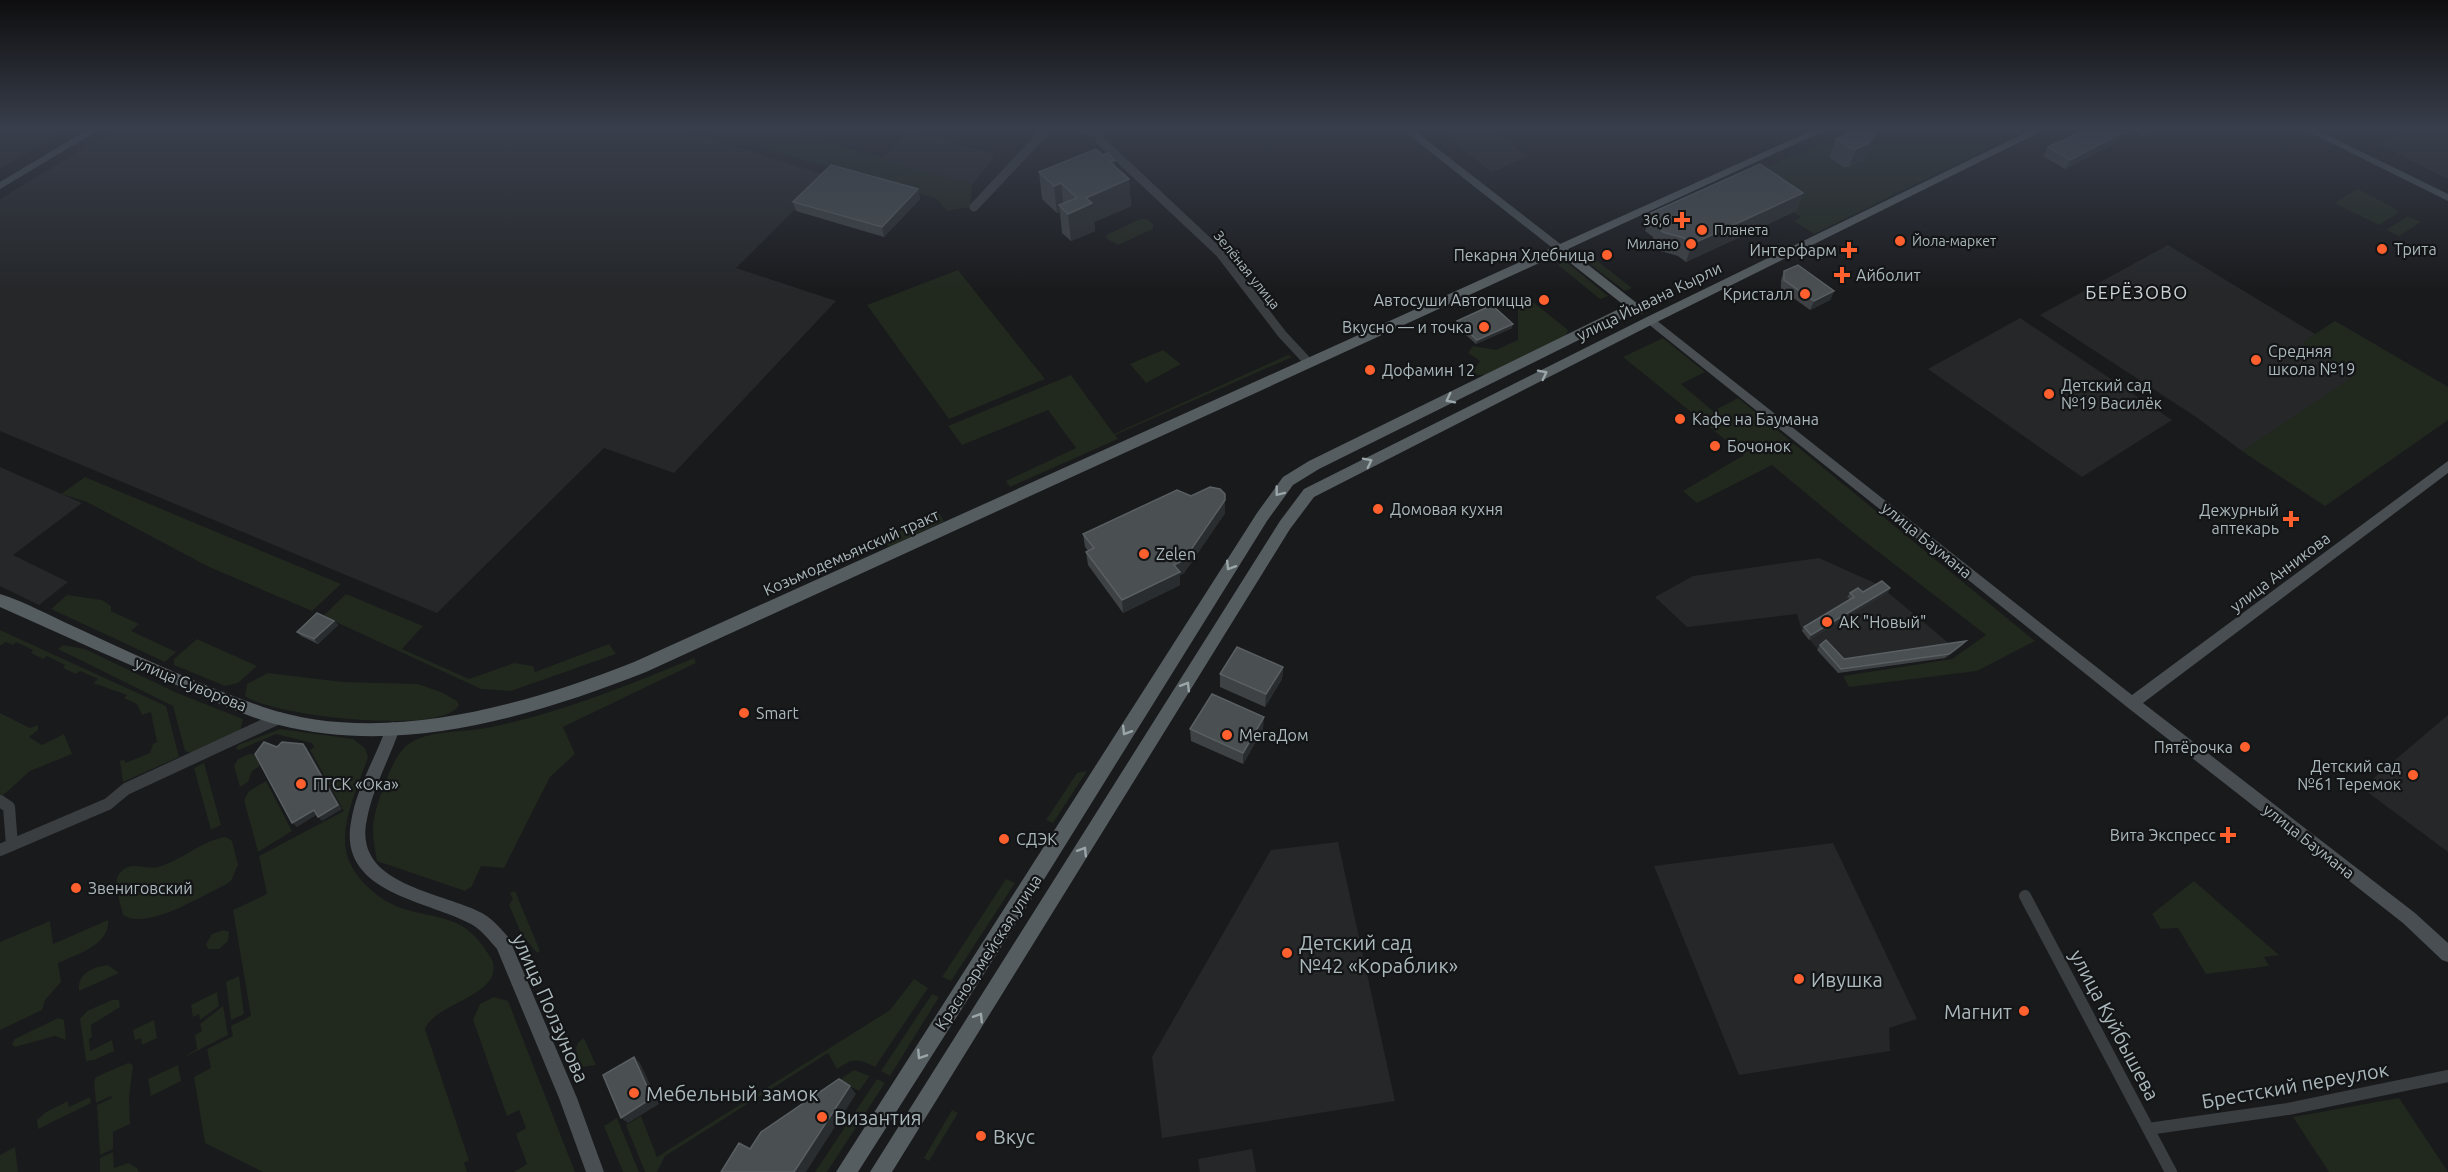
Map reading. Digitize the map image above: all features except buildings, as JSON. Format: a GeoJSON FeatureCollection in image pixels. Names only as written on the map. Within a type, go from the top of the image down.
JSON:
{"type":"FeatureCollection","features":[{"type":"Feature","properties":{"kind":"main road"},"geometry":{"type":"LineString","coordinates":[[1310,363],[1705,183]]}},
{"type":"Feature","properties":{"kind":"main road","name":"улица Йывана Кырли"},"geometry":{"type":"LineString","coordinates":[[1285,525],[1301,500],[1316,488],[1931,183]]}},
{"type":"Feature","properties":{"kind":"main road","name":"улица Баумана"},"geometry":{"type":"LineString","coordinates":[[1559,249],[1651,320]]}},
{"type":"Feature","properties":{"kind":"main road","name":"улица Йывана Кырли"},"geometry":{"type":"LineString","coordinates":[[1262,517],[1279,491],[1300,472],[1634,307]]}},
{"type":"Feature","properties":{"kind":"main road","name":"Козьмодемьянский тракт"},"geometry":{"type":"LineString","coordinates":[[393,728],[438,724],[511,709],[619,676],[1310,363]]}},
{"type":"Feature","properties":{"kind":"main road"},"geometry":{"type":"LineString","coordinates":[[1488,380],[1504,394]]}},
{"type":"Feature","properties":{"kind":"main road"},"geometry":{"type":"LineString","coordinates":[[1262,517],[1285,525]]}},
{"type":"Feature","properties":{"kind":"main road","name":"Красноармейская улица"},"geometry":{"type":"LineString","coordinates":[[846,1172],[1262,517]]}},
{"type":"Feature","properties":{"kind":"main road","name":"Красноармейская улица"},"geometry":{"type":"LineString","coordinates":[[880,1172],[1285,525]]}},
{"type":"Feature","properties":{"kind":"main road","name":"улица Суворова"},"geometry":{"type":"LineString","coordinates":[[0,600],[157,671],[279,718],[319,726],[393,728]]}},
{"type":"Feature","properties":{"kind":"main road"},"geometry":{"type":"LineString","coordinates":[[1145,702],[1169,712]]}},
{"type":"Feature","properties":{"kind":"main road"},"geometry":{"type":"LineString","coordinates":[[1108,760],[1133,771]]}},
{"type":"Feature","properties":{"kind":"street"},"geometry":{"type":"LineString","coordinates":[[974,207],[996,183]]}},
{"type":"Feature","properties":{"kind":"street","name":"Зелёная улица"},"geometry":{"type":"LineString","coordinates":[[1145,183],[1220,253],[1282,334],[1310,363]]}},
{"type":"Feature","properties":{"kind":"street","name":"улица Баумана"},"geometry":{"type":"LineString","coordinates":[[1475,183],[1559,249]]}},
{"type":"Feature","properties":{"kind":"street"},"geometry":{"type":"LineString","coordinates":[[2417,183],[2448,198]]}},
{"type":"Feature","properties":{"kind":"street","name":"улица Баумана"},"geometry":{"type":"LineString","coordinates":[[1651,320],[2132,704],[2409,918],[2448,954]]}},
{"type":"Feature","properties":{"kind":"street","name":"улица Анникова"},"geometry":{"type":"LineString","coordinates":[[2132,704],[2448,466]]}},
{"type":"Feature","properties":{"kind":"street"},"geometry":{"type":"LineString","coordinates":[[0,850],[108,804],[126,789],[279,718]]}},
{"type":"Feature","properties":{"kind":"street","name":"улица Ползунова"},"geometry":{"type":"LineString","coordinates":[[393,728],[361,814],[357,831],[358,847],[367,866],[374,874],[409,894],[436,901],[476,918],[485,924],[503,944],[560,1077],[595,1172]]}},
{"type":"Feature","properties":{"kind":"street"},"geometry":{"type":"LineString","coordinates":[[0,801],[9,807],[12,845]]}},
{"type":"Feature","properties":{"kind":"street","name":"улица Куйбышева"},"geometry":{"type":"LineString","coordinates":[[2025,896],[2171,1172]]}},
{"type":"Feature","properties":{"kind":"street","name":"Брестский переулок"},"geometry":{"type":"LineString","coordinates":[[2148,1129],[2288,1109],[2448,1076]]}},
{"type":"Feature","properties":{"kind":"shaded area"},"geometry":{"type":"Polygon","coordinates":[[[27,183],[822,183],[736,268],[836,301],[674,473],[604,448],[437,613],[0,431],[0,199],[27,183]]]}},
{"type":"Feature","properties":{"kind":"shaded area"},"geometry":{"type":"Polygon","coordinates":[[[883,183],[972,184],[970,207],[947,211],[936,198],[883,183]]]}},
{"type":"Feature","properties":{"kind":"shaded area"},"geometry":{"type":"Polygon","coordinates":[[[1750,183],[1919,183],[1814,234],[1794,221],[1801,217],[1750,183]]]}},
{"type":"Feature","properties":{"kind":"shaded area"},"geometry":{"type":"Polygon","coordinates":[[[2358,189],[2396,209],[2398,213],[2379,225],[2334,203],[2358,189]]]}},
{"type":"Feature","properties":{"kind":"shaded area"},"geometry":{"type":"Polygon","coordinates":[[[2408,216],[2421,222],[2399,236],[2386,230],[2408,216]]]}},
{"type":"Feature","properties":{"kind":"shaded area"},"geometry":{"type":"Polygon","coordinates":[[[1140,219],[1147,219],[1153,224],[1153,229],[1118,245],[1107,239],[1106,235],[1140,219]]]}},
{"type":"Feature","properties":{"kind":"shaded area","name":"Средняя школа №19"},"geometry":{"type":"Polygon","coordinates":[[[2168,245],[2315,334],[2335,321],[2448,387],[2448,420],[2325,506],[2242,451],[2196,417],[2040,315],[2168,245]]]}},
{"type":"Feature","properties":{"kind":"shaded area"},"geometry":{"type":"Polygon","coordinates":[[[1587,253],[1632,288],[1625,291],[1580,256],[1587,253]]]}},
{"type":"Feature","properties":{"kind":"shaded area"},"geometry":{"type":"Polygon","coordinates":[[[1565,261],[1608,296],[1600,299],[1558,265],[1565,261]]]}},
{"type":"Feature","properties":{"kind":"shaded area"},"geometry":{"type":"Polygon","coordinates":[[[958,270],[1045,379],[949,419],[867,305],[958,270]]]}},
{"type":"Feature","properties":{"kind":"shaded area"},"geometry":{"type":"Polygon","coordinates":[[[1533,302],[1568,330],[1566,336],[1487,375],[1478,375],[1473,372],[1480,361],[1468,353],[1473,346],[1496,350],[1518,340],[1518,310],[1533,302]]]}},
{"type":"Feature","properties":{"kind":"shaded area","name":"Детский сад №19 Василёк"},"geometry":{"type":"Polygon","coordinates":[[[2020,318],[2172,420],[2082,477],[1928,369],[2020,318]]]}},
{"type":"Feature","properties":{"kind":"shaded area"},"geometry":{"type":"Polygon","coordinates":[[[2335,321],[2448,387],[2448,420],[2325,506],[2242,451],[2355,375],[2302,343],[2335,321]]]}},
{"type":"Feature","properties":{"kind":"shaded area"},"geometry":{"type":"Polygon","coordinates":[[[1663,338],[1705,372],[1681,384],[1713,411],[1738,398],[2035,641],[1977,671],[1849,687],[1843,676],[1952,659],[1986,635],[1855,534],[1772,465],[1697,503],[1683,491],[1744,455],[1623,357],[1663,338]]]}},
{"type":"Feature","properties":{"kind":"shaded area"},"geometry":{"type":"Polygon","coordinates":[[[1163,350],[1181,364],[1146,383],[1130,364],[1163,350]]]}},
{"type":"Feature","properties":{"kind":"shaded area"},"geometry":{"type":"Polygon","coordinates":[[[1288,355],[1292,357],[1115,435],[1118,439],[1010,487],[1006,481],[1076,448],[1048,410],[962,445],[948,426],[1071,375],[1114,434],[1288,355]]]}},
{"type":"Feature","properties":{"kind":"shaded area"},"geometry":{"type":"Polygon","coordinates":[[[0,467],[82,503],[13,555],[68,582],[39,605],[0,586],[0,467]]]}},
{"type":"Feature","properties":{"kind":"shaded area"},"geometry":{"type":"Polygon","coordinates":[[[85,477],[341,584],[312,611],[207,566],[87,502],[61,494],[85,477]]]}},
{"type":"Feature","properties":{"kind":"shaded area"},"geometry":{"type":"Polygon","coordinates":[[[939,513],[944,521],[889,547],[883,538],[939,513]]]}},
{"type":"Feature","properties":{"kind":"shaded area"},"geometry":{"type":"Polygon","coordinates":[[[1819,558],[1879,585],[1957,650],[1945,658],[1838,673],[1802,631],[1797,614],[1687,627],[1655,597],[1693,576],[1819,558]]]}},
{"type":"Feature","properties":{"kind":"shaded area"},"geometry":{"type":"Polygon","coordinates":[[[346,594],[423,626],[402,649],[469,679],[514,663],[533,666],[535,672],[609,644],[616,654],[511,691],[481,689],[323,616],[346,594]]]}},
{"type":"Feature","properties":{"kind":"shaded area"},"geometry":{"type":"Polygon","coordinates":[[[67,595],[102,600],[111,606],[111,611],[139,624],[131,631],[176,652],[165,662],[51,609],[67,595]]]}},
{"type":"Feature","properties":{"kind":"shaded area"},"geometry":{"type":"Polygon","coordinates":[[[0,630],[166,706],[179,757],[123,782],[120,761],[124,759],[125,763],[150,753],[153,744],[157,742],[151,712],[142,715],[137,704],[124,698],[127,695],[93,683],[98,679],[80,671],[76,674],[63,668],[65,665],[47,656],[43,659],[31,653],[33,650],[16,642],[13,645],[6,642],[0,646],[0,630]]]}},
{"type":"Feature","properties":{"kind":"shaded area"},"geometry":{"type":"Polygon","coordinates":[[[197,639],[257,666],[238,683],[225,686],[174,665],[174,659],[197,639]]]}},
{"type":"Feature","properties":{"kind":"shaded area"},"geometry":{"type":"Polygon","coordinates":[[[63,645],[85,649],[177,693],[243,719],[240,732],[191,753],[185,751],[173,706],[58,649],[63,645]]]}},
{"type":"Feature","properties":{"kind":"shaded area"},"geometry":{"type":"Polygon","coordinates":[[[694,658],[696,663],[563,727],[575,754],[550,777],[504,868],[481,866],[472,886],[465,891],[377,861],[373,830],[379,800],[398,755],[411,743],[431,735],[486,728],[566,707],[694,658]]]}},
{"type":"Feature","properties":{"kind":"shaded area"},"geometry":{"type":"Polygon","coordinates":[[[268,673],[343,682],[418,684],[441,692],[457,701],[459,705],[447,714],[423,719],[356,720],[320,716],[287,710],[245,696],[247,684],[268,673]]]}},
{"type":"Feature","properties":{"kind":"shaded area"},"geometry":{"type":"Polygon","coordinates":[[[0,713],[30,728],[38,725],[38,730],[29,737],[42,745],[64,734],[72,754],[30,771],[0,798],[0,713]]]}},
{"type":"Feature","properties":{"kind":"shaded area","name":"Детский сад №61 Теремок"},"geometry":{"type":"Polygon","coordinates":[[[2448,715],[2448,852],[2362,788],[2448,715]]]}},
{"type":"Feature","properties":{"kind":"shaded area"},"geometry":{"type":"Polygon","coordinates":[[[280,729],[353,739],[365,748],[368,757],[347,819],[345,841],[346,852],[356,873],[381,898],[401,908],[448,920],[464,927],[484,947],[492,959],[494,970],[489,982],[439,1014],[425,1029],[469,1160],[464,1163],[467,1172],[263,1172],[205,1143],[194,1077],[211,1068],[207,1049],[233,1036],[231,1026],[251,1016],[233,910],[267,894],[259,856],[344,811],[310,750],[314,747],[312,743],[276,734],[239,750],[236,749],[238,745],[280,729]]]}},
{"type":"Feature","properties":{"kind":"shaded area"},"geometry":{"type":"Polygon","coordinates":[[[249,754],[258,755],[260,766],[252,771],[248,782],[240,787],[234,766],[238,759],[249,754]]]}},
{"type":"Feature","properties":{"kind":"shaded area"},"geometry":{"type":"Polygon","coordinates":[[[204,763],[221,825],[211,830],[194,768],[204,763]]]}},
{"type":"Feature","properties":{"kind":"shaded area"},"geometry":{"type":"Polygon","coordinates":[[[1087,771],[1053,823],[1046,820],[1077,773],[1087,771]]]}},
{"type":"Feature","properties":{"kind":"shaded area"},"geometry":{"type":"Polygon","coordinates":[[[266,781],[292,831],[258,852],[244,800],[249,791],[266,781]]]}},
{"type":"Feature","properties":{"kind":"shaded area"},"geometry":{"type":"Polygon","coordinates":[[[226,837],[232,841],[238,865],[231,881],[189,904],[159,915],[146,919],[133,919],[123,915],[116,883],[123,870],[132,866],[158,867],[208,842],[226,837]]]}},
{"type":"Feature","properties":{"kind":"shaded area","name":"Детский сад №42 «Кораблик»"},"geometry":{"type":"Polygon","coordinates":[[[1338,842],[1395,1101],[1162,1138],[1152,1057],[1271,850],[1338,842]]]}},
{"type":"Feature","properties":{"kind":"shaded area","name":"Ивушка"},"geometry":{"type":"Polygon","coordinates":[[[1833,843],[1917,1019],[1889,1028],[1890,1051],[1739,1075],[1654,866],[1833,843]]]}},
{"type":"Feature","properties":{"kind":"shaded area"},"geometry":{"type":"Polygon","coordinates":[[[1006,879],[1015,883],[951,981],[942,977],[1006,879]]]}},
{"type":"Feature","properties":{"kind":"shaded area"},"geometry":{"type":"Polygon","coordinates":[[[2194,881],[2279,955],[2264,957],[2269,966],[2206,974],[2178,928],[2161,929],[2152,914],[2194,881]]]}},
{"type":"Feature","properties":{"kind":"shaded area"},"geometry":{"type":"Polygon","coordinates":[[[515,891],[540,951],[537,953],[521,933],[509,905],[513,899],[510,893],[515,891]]]}},
{"type":"Feature","properties":{"kind":"shaded area"},"geometry":{"type":"Polygon","coordinates":[[[108,920],[104,936],[98,942],[91,948],[58,963],[61,982],[45,1000],[42,1010],[0,1030],[0,942],[50,921],[53,944],[108,920]]]}},
{"type":"Feature","properties":{"kind":"shaded area"},"geometry":{"type":"Polygon","coordinates":[[[224,930],[229,932],[228,941],[219,949],[208,949],[206,944],[212,934],[224,930]]]}},
{"type":"Feature","properties":{"kind":"shaded area"},"geometry":{"type":"Polygon","coordinates":[[[108,965],[119,973],[79,991],[80,980],[87,972],[108,965]]]}},
{"type":"Feature","properties":{"kind":"shaded area"},"geometry":{"type":"Polygon","coordinates":[[[239,976],[244,1014],[231,1020],[226,982],[239,976]]]}},
{"type":"Feature","properties":{"kind":"shaded area"},"geometry":{"type":"Polygon","coordinates":[[[914,979],[928,988],[875,1067],[856,1061],[837,1069],[828,1053],[665,1156],[657,1172],[645,1172],[626,1125],[641,1116],[657,1157],[890,1010],[914,979]]]}},
{"type":"Feature","properties":{"kind":"shaded area"},"geometry":{"type":"Polygon","coordinates":[[[217,992],[219,1006],[200,1020],[199,1014],[193,1017],[191,1005],[217,992]]]}},
{"type":"Feature","properties":{"kind":"shaded area"},"geometry":{"type":"Polygon","coordinates":[[[932,994],[939,997],[890,1076],[881,1071],[932,994]]]}},
{"type":"Feature","properties":{"kind":"shaded area"},"geometry":{"type":"Polygon","coordinates":[[[494,997],[508,1001],[575,1172],[514,1172],[527,1164],[516,1134],[526,1128],[519,1110],[507,1116],[473,1020],[480,1004],[494,997]]]}},
{"type":"Feature","properties":{"kind":"shaded area"},"geometry":{"type":"Polygon","coordinates":[[[112,1000],[119,1000],[120,1007],[91,1025],[92,1037],[89,1039],[90,1051],[112,1040],[114,1051],[86,1061],[80,1019],[87,1011],[112,1000]]]}},
{"type":"Feature","properties":{"kind":"shaded area"},"geometry":{"type":"Polygon","coordinates":[[[223,1006],[228,1035],[181,1059],[197,1049],[195,1035],[202,1031],[200,1024],[223,1006]]]}},
{"type":"Feature","properties":{"kind":"shaded area"},"geometry":{"type":"Polygon","coordinates":[[[58,1018],[64,1020],[66,1040],[55,1036],[15,1047],[12,1044],[15,1039],[58,1018]]]}},
{"type":"Feature","properties":{"kind":"shaded area"},"geometry":{"type":"Polygon","coordinates":[[[154,1020],[157,1038],[142,1045],[141,1038],[135,1040],[133,1030],[154,1020]]]}},
{"type":"Feature","properties":{"kind":"shaded area"},"geometry":{"type":"Polygon","coordinates":[[[584,1038],[596,1065],[582,1067],[576,1048],[584,1038]]]}},
{"type":"Feature","properties":{"kind":"shaded area"},"geometry":{"type":"Polygon","coordinates":[[[128,1063],[133,1065],[129,1098],[130,1124],[113,1132],[113,1149],[100,1155],[97,1105],[112,1098],[111,1096],[96,1103],[94,1082],[96,1077],[128,1063]]]}},
{"type":"Feature","properties":{"kind":"shaded area"},"geometry":{"type":"Polygon","coordinates":[[[178,1065],[181,1081],[151,1096],[148,1079],[178,1065]]]}},
{"type":"Feature","properties":{"kind":"shaded area"},"geometry":{"type":"Polygon","coordinates":[[[854,1070],[870,1076],[859,1091],[839,1080],[854,1070]]]}},
{"type":"Feature","properties":{"kind":"shaded area"},"geometry":{"type":"Polygon","coordinates":[[[877,1079],[885,1083],[827,1172],[815,1172],[877,1079]]]}},
{"type":"Feature","properties":{"kind":"shaded area"},"geometry":{"type":"Polygon","coordinates":[[[90,1097],[91,1103],[38,1129],[37,1120],[46,1112],[68,1101],[69,1107],[90,1097]]]}},
{"type":"Feature","properties":{"kind":"shaded area"},"geometry":{"type":"Polygon","coordinates":[[[2399,1098],[2448,1172],[2329,1172],[2293,1117],[2399,1098]]]}},
{"type":"Feature","properties":{"kind":"shaded area"},"geometry":{"type":"Polygon","coordinates":[[[952,1110],[958,1113],[929,1161],[924,1158],[952,1110]]]}},
{"type":"Feature","properties":{"kind":"shaded area"},"geometry":{"type":"Polygon","coordinates":[[[617,1118],[639,1172],[623,1172],[604,1126],[617,1118]]]}},
{"type":"Feature","properties":{"kind":"shaded area"},"geometry":{"type":"Polygon","coordinates":[[[15,1147],[18,1172],[0,1172],[0,1155],[15,1147]]]}},
{"type":"Feature","properties":{"kind":"shaded area"},"geometry":{"type":"Polygon","coordinates":[[[1252,1149],[1256,1172],[1200,1172],[1198,1159],[1252,1149]]]}},
{"type":"Feature","properties":{"kind":"shaded area"},"geometry":{"type":"Polygon","coordinates":[[[113,1152],[114,1168],[128,1163],[137,1168],[139,1172],[100,1172],[100,1158],[113,1152]]]}},
{"type":"Feature","properties":{"kind":"place","name":"36,6"},"geometry":{"type":"Point","coordinates":[1682,220]}},
{"type":"Feature","properties":{"kind":"place","name":"Планета"},"geometry":{"type":"Point","coordinates":[1702,230]}},
{"type":"Feature","properties":{"kind":"place","name":"Йола-маркет"},"geometry":{"type":"Point","coordinates":[1900,241]}},
{"type":"Feature","properties":{"kind":"place","name":"Милано"},"geometry":{"type":"Point","coordinates":[1691,244]}},
{"type":"Feature","properties":{"kind":"place","name":"Трита"},"geometry":{"type":"Point","coordinates":[2382,249]}},
{"type":"Feature","properties":{"kind":"place","name":"Интерфарм"},"geometry":{"type":"Point","coordinates":[1849,250]}},
{"type":"Feature","properties":{"kind":"place","name":"Пекарня Хлебница"},"geometry":{"type":"Point","coordinates":[1607,255]}},
{"type":"Feature","properties":{"kind":"place","name":"Айболит"},"geometry":{"type":"Point","coordinates":[1842,275]}},
{"type":"Feature","properties":{"kind":"place","name":"Кристалл"},"geometry":{"type":"Point","coordinates":[1805,294]}},
{"type":"Feature","properties":{"kind":"place","name":"Автосуши Автопицца"},"geometry":{"type":"Point","coordinates":[1544,300]}},
{"type":"Feature","properties":{"kind":"place","name":"Вкусно — и точка"},"geometry":{"type":"Point","coordinates":[1484,327]}},
{"type":"Feature","properties":{"kind":"place","name":"Средняя школа №19"},"geometry":{"type":"Point","coordinates":[2256,360]}},
{"type":"Feature","properties":{"kind":"place","name":"Дофамин 12"},"geometry":{"type":"Point","coordinates":[1370,370]}},
{"type":"Feature","properties":{"kind":"place","name":"Детский сад №19 Василёк"},"geometry":{"type":"Point","coordinates":[2049,394]}},
{"type":"Feature","properties":{"kind":"place","name":"Кафе на Баумана"},"geometry":{"type":"Point","coordinates":[1680,419]}},
{"type":"Feature","properties":{"kind":"place","name":"Бочонок"},"geometry":{"type":"Point","coordinates":[1715,446]}},
{"type":"Feature","properties":{"kind":"place","name":"Домовая кухня"},"geometry":{"type":"Point","coordinates":[1378,509]}},
{"type":"Feature","properties":{"kind":"place","name":"Дежурный аптекарь"},"geometry":{"type":"Point","coordinates":[2291,519]}},
{"type":"Feature","properties":{"kind":"place","name":"Zelen"},"geometry":{"type":"Point","coordinates":[1144,554]}},
{"type":"Feature","properties":{"kind":"place","name":"АК \"Новый\""},"geometry":{"type":"Point","coordinates":[1827,622]}},
{"type":"Feature","properties":{"kind":"place","name":"Smart"},"geometry":{"type":"Point","coordinates":[744,713]}},
{"type":"Feature","properties":{"kind":"place","name":"МегаДом"},"geometry":{"type":"Point","coordinates":[1227,735]}},
{"type":"Feature","properties":{"kind":"place","name":"Пятёрочка"},"geometry":{"type":"Point","coordinates":[2245,747]}},
{"type":"Feature","properties":{"kind":"place","name":"Детский сад №61 Теремок"},"geometry":{"type":"Point","coordinates":[2413,775]}},
{"type":"Feature","properties":{"kind":"place","name":"ПГСК «Ока»"},"geometry":{"type":"Point","coordinates":[301,784]}},
{"type":"Feature","properties":{"kind":"place","name":"Вита Экспресс"},"geometry":{"type":"Point","coordinates":[2228,835]}},
{"type":"Feature","properties":{"kind":"place","name":"СДЭК"},"geometry":{"type":"Point","coordinates":[1004,839]}},
{"type":"Feature","properties":{"kind":"place","name":"Звениговский"},"geometry":{"type":"Point","coordinates":[76,888]}},
{"type":"Feature","properties":{"kind":"place","name":"Детский сад №42 «Кораблик»"},"geometry":{"type":"Point","coordinates":[1287,953]}},
{"type":"Feature","properties":{"kind":"place","name":"Ивушка"},"geometry":{"type":"Point","coordinates":[1799,979]}},
{"type":"Feature","properties":{"kind":"place","name":"Магнит"},"geometry":{"type":"Point","coordinates":[2024,1011]}},
{"type":"Feature","properties":{"kind":"place","name":"Мебельный замок"},"geometry":{"type":"Point","coordinates":[634,1093]}},
{"type":"Feature","properties":{"kind":"place","name":"Византия"},"geometry":{"type":"Point","coordinates":[822,1117]}},
{"type":"Feature","properties":{"kind":"place","name":"Вкус"},"geometry":{"type":"Point","coordinates":[981,1136]}},
{"type":"Feature","properties":{"kind":"district","name":"БЕРЁЗОВО"},"geometry":{"type":"Point","coordinates":[2137,292]}}]}
